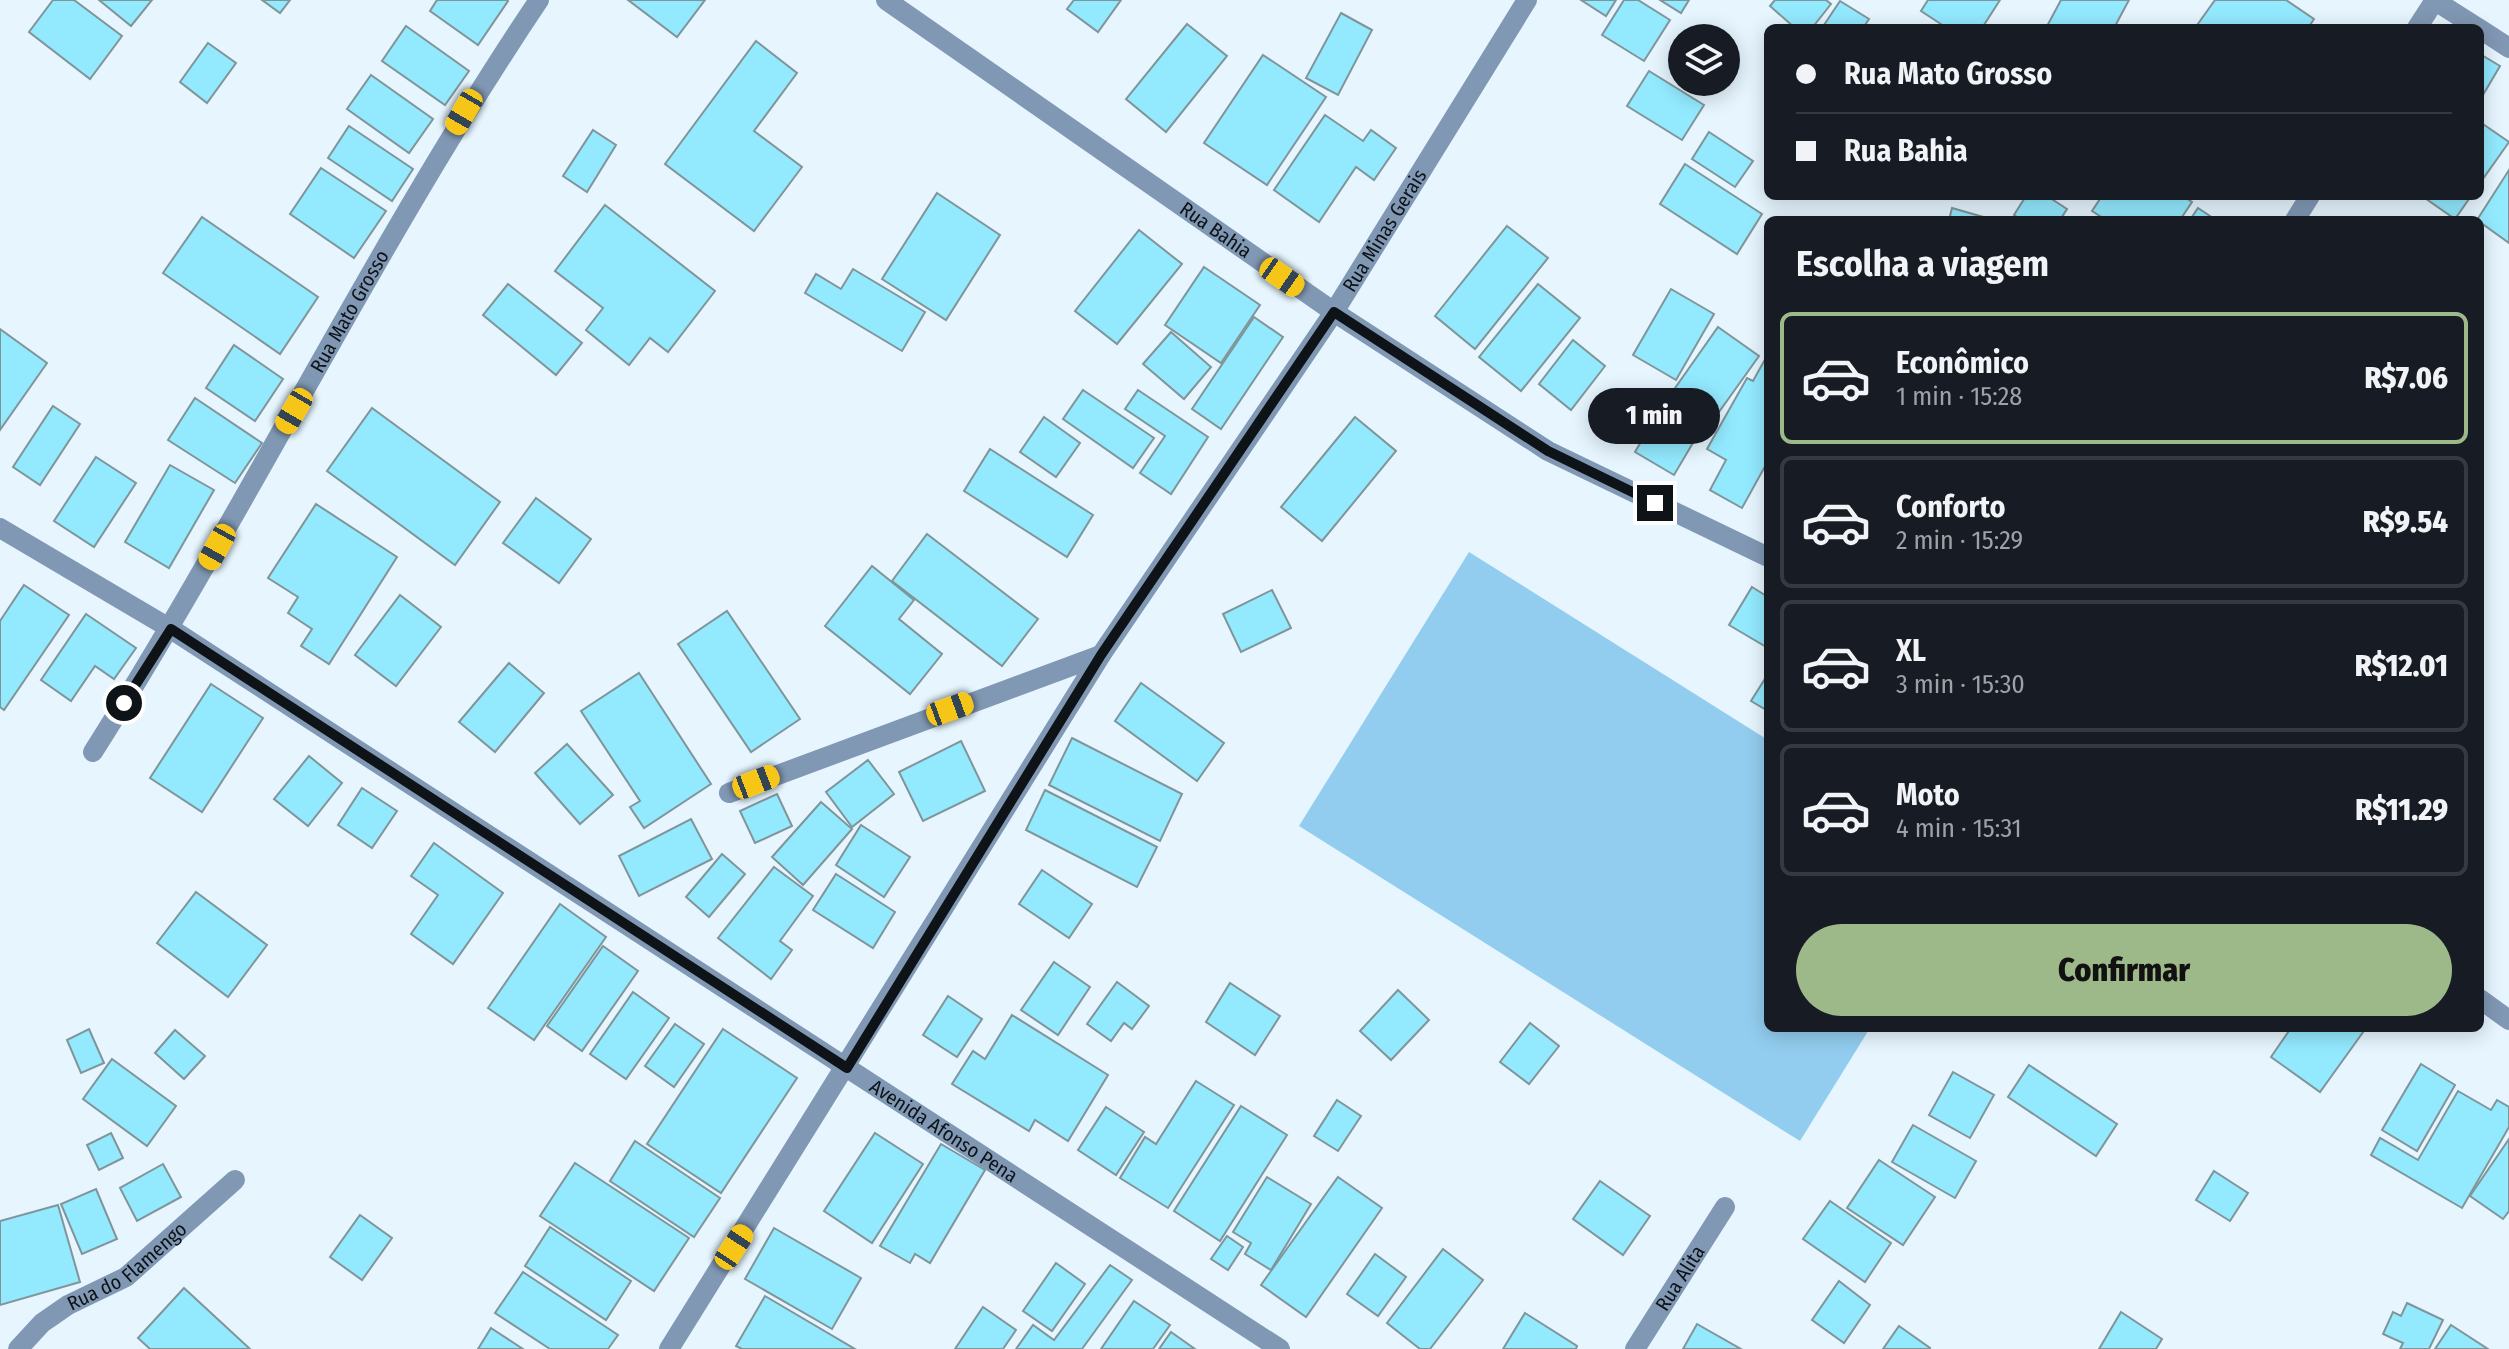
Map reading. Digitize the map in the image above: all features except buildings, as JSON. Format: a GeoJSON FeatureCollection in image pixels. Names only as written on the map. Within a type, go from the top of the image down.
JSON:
{"type":"FeatureCollection","features":[{"type":"Feature","properties":{"kind":"street","name":"Rua Mato Grosso"},"geometry":{"type":"LineString","coordinates":[[93,752],[171,629],[464,112],[539,0]]}},
{"type":"Feature","properties":{"kind":"street","name":"Rua Bahia"},"geometry":{"type":"LineString","coordinates":[[886,0],[1334,312],[1548,451],[1764,555]]}},
{"type":"Feature","properties":{"kind":"street","name":"Rua Minas Gerais"},"geometry":{"type":"LineString","coordinates":[[669,1349],[847,1068],[1101,655],[1334,312],[1527,0]]}},
{"type":"Feature","properties":{"kind":"street"},"geometry":{"type":"LineString","coordinates":[[2420,24],[2435,0],[2471,24]]}},
{"type":"Feature","properties":{"kind":"street"},"geometry":{"type":"LineString","coordinates":[[2484,32],[2509,48]]}},
{"type":"Feature","properties":{"kind":"street","name":"Avenida Afonso Pena"},"geometry":{"type":"LineString","coordinates":[[0,528],[171,629],[1280,1349]]}},
{"type":"Feature","properties":{"kind":"street"},"geometry":{"type":"LineString","coordinates":[[729,793],[1101,655]]}},
{"type":"Feature","properties":{"kind":"street"},"geometry":{"type":"LineString","coordinates":[[2484,1002],[2509,1020]]}},
{"type":"Feature","properties":{"kind":"street","name":"Rua do Flamengo"},"geometry":{"type":"LineString","coordinates":[[18,1349],[42,1323],[68,1305],[126,1277],[235,1180]]}},
{"type":"Feature","properties":{"kind":"street","name":"Rua Alita"},"geometry":{"type":"LineString","coordinates":[[1635,1349],[1725,1207]]}},
{"type":"Feature","properties":{"kind":"shaded area"},"geometry":{"type":"Polygon","coordinates":[[[1469,552],[1764,737],[1764,1032],[1868,1032],[1800,1141],[1299,826],[1469,552]]]}},
{"type":"Feature","properties":{"kind":"route"},"geometry":{"type":"LineString","coordinates":[[124,703],[171,629],[847,1068],[1101,655],[1334,312],[1548,451],[1655,503]]}}]}
